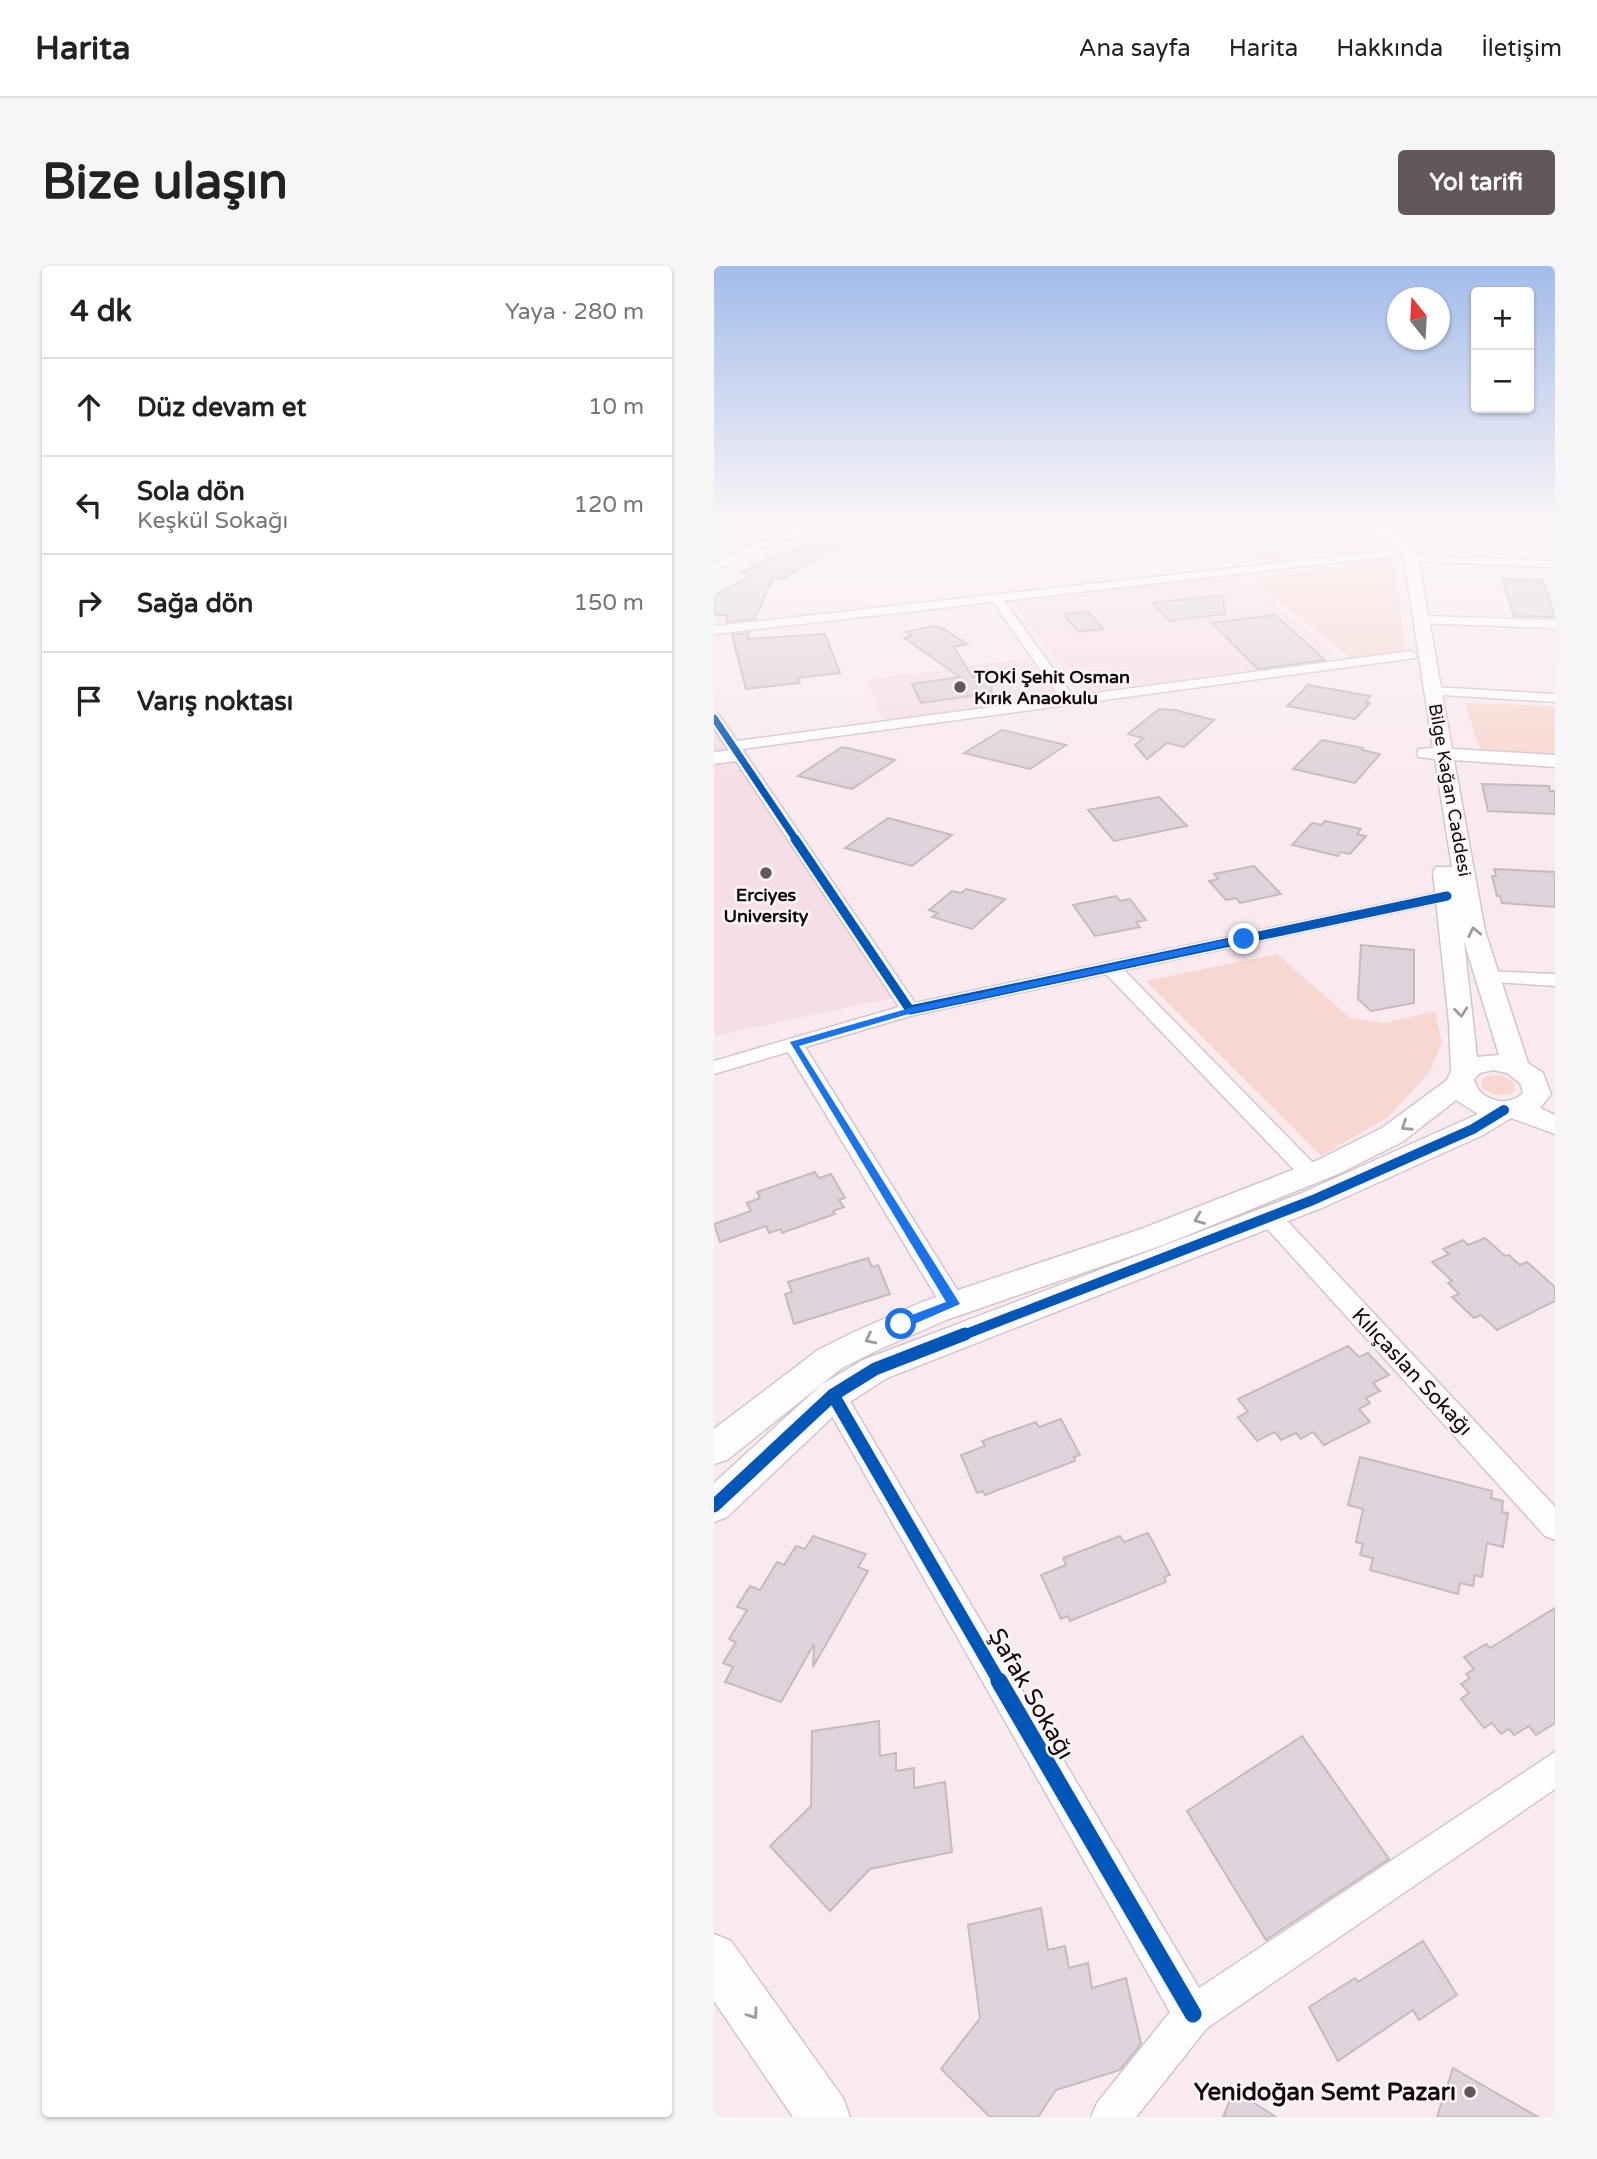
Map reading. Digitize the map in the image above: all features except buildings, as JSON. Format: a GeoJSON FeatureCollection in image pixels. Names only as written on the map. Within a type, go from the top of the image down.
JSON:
{"type":"FeatureCollection","features":[{"type":"Feature","properties":{"kind":"street"},"geometry":{"type":"LineString","coordinates":[[714,629],[874,611]]}},
{"type":"Feature","properties":{"kind":"street"},"geometry":{"type":"LineString","coordinates":[[1005,611],[1069,701]]}},
{"type":"Feature","properties":{"kind":"street","name":"Bilge Kağan Caddesi"},"geometry":{"type":"LineString","coordinates":[[1407,611],[1411,655],[1485,978],[1535,1079]]}},
{"type":"Feature","properties":{"kind":"street","name":"Bilge Kağan Caddesi"},"geometry":{"type":"LineString","coordinates":[[1419,611],[1433,691],[1447,896],[1462,1023],[1462,1077]]}},
{"type":"Feature","properties":{"kind":"street"},"geometry":{"type":"LineString","coordinates":[[1421,620],[1555,624]]}},
{"type":"Feature","properties":{"kind":"street"},"geometry":{"type":"LineString","coordinates":[[714,758],[728,750],[1411,655]]}},
{"type":"Feature","properties":{"kind":"street"},"geometry":{"type":"LineString","coordinates":[[1433,691],[1555,698]]}},
{"type":"Feature","properties":{"kind":"street"},"geometry":{"type":"LineString","coordinates":[[714,718],[728,750],[910,1010]]}},
{"type":"Feature","properties":{"kind":"street"},"geometry":{"type":"LineString","coordinates":[[1436,758],[1555,761]]}},
{"type":"Feature","properties":{"kind":"street"},"geometry":{"type":"LineString","coordinates":[[1436,758],[1555,769]]}},
{"type":"Feature","properties":{"kind":"street"},"geometry":{"type":"LineString","coordinates":[[714,1068],[910,1010],[1447,896]]}},
{"type":"Feature","properties":{"kind":"street"},"geometry":{"type":"LineString","coordinates":[[1111,968],[1311,1174]]}},
{"type":"Feature","properties":{"kind":"street"},"geometry":{"type":"LineString","coordinates":[[1485,978],[1555,980]]}},
{"type":"Feature","properties":{"kind":"street"},"geometry":{"type":"LineString","coordinates":[[793,1044],[954,1304]]}},
{"type":"Feature","properties":{"kind":"street"},"geometry":{"type":"LineString","coordinates":[[714,1449],[831,1359],[901,1324],[1152,1237],[1311,1174],[1391,1135],[1482,1063],[1535,1079],[1537,1087],[1534,1101],[1510,1109],[1473,1129],[1269,1217],[875,1368],[833,1395],[714,1506]]}},
{"type":"Feature","properties":{"kind":"street"},"geometry":{"type":"LineString","coordinates":[[1462,1077],[1463,1091],[1479,1104],[1510,1109],[1555,1125]]}},
{"type":"Feature","properties":{"kind":"street","name":"Kılıçaslan Sokağı"},"geometry":{"type":"LineString","coordinates":[[1269,1217],[1555,1527]]}},
{"type":"Feature","properties":{"kind":"street","name":"Şafak Sokağı"},"geometry":{"type":"LineString","coordinates":[[833,1395],[1193,2014]]}},
{"type":"Feature","properties":{"kind":"street"},"geometry":{"type":"LineString","coordinates":[[1111,2117],[1193,2014],[1555,1769]]}},
{"type":"Feature","properties":{"kind":"street"},"geometry":{"type":"LineString","coordinates":[[714,1958],[824,2117]]}},
{"type":"Feature","properties":{"kind":"shaded area"},"geometry":{"type":"Polygon","coordinates":[[[1020,611],[1283,611],[1334,654],[1326,660],[1090,692],[1076,687],[1020,611]]]}},
{"type":"Feature","properties":{"kind":"shaded area"},"geometry":{"type":"Polygon","coordinates":[[[1292,611],[1400,611],[1406,655],[1352,659],[1292,611]]]}},
{"type":"Feature","properties":{"kind":"shaded area","name":"TOKİ Şehit Osman Kırık Anaokulu"},"geometry":{"type":"Polygon","coordinates":[[[1028,658],[1054,693],[1049,699],[884,721],[867,680],[1028,658]]]}},
{"type":"Feature","properties":{"kind":"shaded area"},"geometry":{"type":"Polygon","coordinates":[[[1465,703],[1555,706],[1555,758],[1494,755],[1479,747],[1465,703]]]}},
{"type":"Feature","properties":{"kind":"shaded area","name":"Erciyes University"},"geometry":{"type":"Polygon","coordinates":[[[714,715],[898,997],[714,1036],[714,715]]]}},
{"type":"Feature","properties":{"kind":"shaded area"},"geometry":{"type":"Polygon","coordinates":[[[1277,954],[1350,1018],[1385,1023],[1435,1011],[1442,1043],[1429,1073],[1388,1117],[1321,1156],[1146,981],[1277,954]]]}},
{"type":"Feature","properties":{"kind":"shaded area"},"geometry":{"type":"Polygon","coordinates":[[[1501,1075],[1514,1083],[1515,1089],[1511,1094],[1495,1095],[1482,1088],[1481,1081],[1486,1076],[1501,1075]]]}},
{"type":"Feature","properties":{"kind":"cycle path"},"geometry":{"type":"LineString","coordinates":[[714,718],[910,1010],[1447,896]]}},
{"type":"Feature","properties":{"kind":"cycle path"},"geometry":{"type":"LineString","coordinates":[[714,1506],[833,1395],[875,1369],[1313,1200],[1473,1129],[1504,1110]]}},
{"type":"Feature","properties":{"kind":"cycle path"},"geometry":{"type":"LineString","coordinates":[[833,1395],[1193,2014]]}},
{"type":"Feature","properties":{"kind":"place","name":"TOKİ Şehit Osman Kırık Anaokulu"},"geometry":{"type":"Point","coordinates":[960,687]}},
{"type":"Feature","properties":{"kind":"place","name":"Erciyes University"},"geometry":{"type":"Point","coordinates":[766,873]}},
{"type":"Feature","properties":{"kind":"place","name":"Yenidoğan Semt Pazarı"},"geometry":{"type":"Point","coordinates":[1470,2092]}},
{"type":"Feature","properties":{"kind":"route"},"geometry":{"type":"LineString","coordinates":[[901,1324],[954,1304],[793,1044],[910,1010],[1244,939]]}}]}
